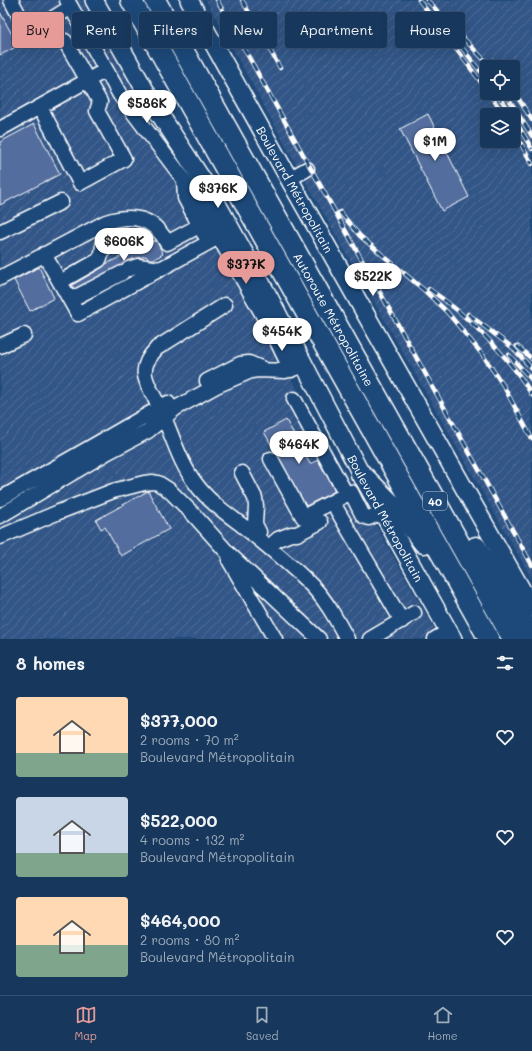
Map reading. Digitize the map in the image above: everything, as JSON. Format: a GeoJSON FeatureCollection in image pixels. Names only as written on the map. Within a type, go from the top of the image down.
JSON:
{"type":"FeatureCollection","features":[{"type":"Feature","properties":{"kind":"highway","name":"Autoroute Métropolitaine"},"geometry":{"type":"LineString","coordinates":[[131,0],[489,639]]}},
{"type":"Feature","properties":{"kind":"highway","name":"Autoroute Métropolitaine"},"geometry":{"type":"LineString","coordinates":[[155,0],[513,639]]}},
{"type":"Feature","properties":{"kind":"highway"},"geometry":{"type":"LineString","coordinates":[[358,362],[532,635]]}},
{"type":"Feature","properties":{"kind":"highway"},"geometry":{"type":"LineString","coordinates":[[361,474],[401,514],[461,590]]}},
{"type":"Feature","properties":{"kind":"main road","name":"Boulevard Métropolitain"},"geometry":{"type":"LineString","coordinates":[[94,0],[153,104],[197,170],[219,236],[270,299],[298,367],[382,512],[446,636]]}},
{"type":"Feature","properties":{"kind":"main road","name":"Boulevard Métropolitain"},"geometry":{"type":"LineString","coordinates":[[189,0],[532,608]]}},
{"type":"Feature","properties":{"kind":"street"},"geometry":{"type":"LineString","coordinates":[[11,0],[23,23],[28,28],[36,29],[69,4],[127,105],[194,193],[219,236]]}},
{"type":"Feature","properties":{"kind":"street"},"geometry":{"type":"LineString","coordinates":[[40,107],[80,183],[124,159],[97,111],[100,102],[65,41]]}},
{"type":"Feature","properties":{"kind":"street"},"geometry":{"type":"LineString","coordinates":[[0,128],[106,70]]}},
{"type":"Feature","properties":{"kind":"street"},"geometry":{"type":"LineString","coordinates":[[289,179],[307,169]]}},
{"type":"Feature","properties":{"kind":"street"},"geometry":{"type":"LineString","coordinates":[[184,179],[185,198],[199,226],[219,236]]}},
{"type":"Feature","properties":{"kind":"street"},"geometry":{"type":"LineString","coordinates":[[0,232],[61,202]]}},
{"type":"Feature","properties":{"kind":"street"},"geometry":{"type":"LineString","coordinates":[[0,278],[106,222],[122,218],[133,218],[148,222],[159,230],[167,243],[199,226]]}},
{"type":"Feature","properties":{"kind":"street"},"geometry":{"type":"LineString","coordinates":[[44,254],[78,314],[219,236]]}},
{"type":"Feature","properties":{"kind":"street"},"geometry":{"type":"LineString","coordinates":[[176,238],[185,255]]}},
{"type":"Feature","properties":{"kind":"street"},"geometry":{"type":"LineString","coordinates":[[60,282],[99,260],[102,253],[104,239]]}},
{"type":"Feature","properties":{"kind":"street"},"geometry":{"type":"LineString","coordinates":[[70,300],[125,271],[138,266],[161,269]]}},
{"type":"Feature","properties":{"kind":"street"},"geometry":{"type":"LineString","coordinates":[[225,305],[163,344],[150,355],[144,369],[144,377],[162,413],[178,454],[196,485],[217,506],[269,547],[315,589],[325,602],[347,639]]}},
{"type":"Feature","properties":{"kind":"street"},"geometry":{"type":"LineString","coordinates":[[0,346],[24,335]]}},
{"type":"Feature","properties":{"kind":"street"},"geometry":{"type":"LineString","coordinates":[[0,499],[162,413],[240,364],[249,363],[267,371],[298,367]]}},
{"type":"Feature","properties":{"kind":"street"},"geometry":{"type":"LineString","coordinates":[[294,399],[346,494]]}},
{"type":"Feature","properties":{"kind":"street"},"geometry":{"type":"LineString","coordinates":[[0,516],[108,452],[148,431],[162,413]]}},
{"type":"Feature","properties":{"kind":"street"},"geometry":{"type":"LineString","coordinates":[[271,459],[303,517],[351,492],[363,516],[372,517],[382,512]]}},
{"type":"Feature","properties":{"kind":"street"},"geometry":{"type":"LineString","coordinates":[[242,474],[254,498],[256,506],[255,524],[259,532],[257,537]]}},
{"type":"Feature","properties":{"kind":"street"},"geometry":{"type":"LineString","coordinates":[[0,537],[113,491],[144,482],[152,482],[169,490],[194,514],[218,542],[319,639]]}},
{"type":"Feature","properties":{"kind":"street"},"geometry":{"type":"LineString","coordinates":[[337,510],[402,620]]}},
{"type":"Feature","properties":{"kind":"street"},"geometry":{"type":"LineString","coordinates":[[269,547],[278,539],[291,534],[297,534],[320,522]]}},
{"type":"Feature","properties":{"kind":"street"},"geometry":{"type":"LineString","coordinates":[[218,542],[275,639]]}},
{"type":"Feature","properties":{"kind":"street"},"geometry":{"type":"LineString","coordinates":[[370,639],[414,613]]}},
{"type":"Feature","properties":{"kind":"shaded area"},"geometry":{"type":"Polygon","coordinates":[[[0,0],[84,0],[91,12],[72,12],[72,48],[110,48],[292,380],[440,639],[0,639],[0,0]]]}},
{"type":"Feature","properties":{"kind":"shaded area"},"geometry":{"type":"Polygon","coordinates":[[[206,0],[532,0],[532,579],[308,186],[232,48],[277,48],[277,12],[220,12],[220,26],[206,0]]]}},
{"type":"Feature","properties":{"kind":"building"},"geometry":{"type":"Polygon","coordinates":[[[0,12],[12,35],[12,48],[14,48],[0,55],[0,12]]]}},
{"type":"Feature","properties":{"kind":"building"},"geometry":{"type":"Polygon","coordinates":[[[428,114],[469,197],[442,211],[400,129],[428,114]]]}},
{"type":"Feature","properties":{"kind":"building"},"geometry":{"type":"Polygon","coordinates":[[[34,124],[60,174],[0,205],[0,142],[34,124]]]}},
{"type":"Feature","properties":{"kind":"building"},"geometry":{"type":"Polygon","coordinates":[[[156,240],[163,254],[154,259],[148,259],[146,256],[126,261],[122,265],[74,289],[72,285],[106,264],[136,249],[137,251],[156,240]]]}},
{"type":"Feature","properties":{"kind":"building"},"geometry":{"type":"Polygon","coordinates":[[[39,267],[54,298],[30,311],[14,280],[39,267]]]}},
{"type":"Feature","properties":{"kind":"building"},"geometry":{"type":"Polygon","coordinates":[[[286,420],[310,464],[318,460],[335,491],[306,506],[264,432],[286,420]]]}},
{"type":"Feature","properties":{"kind":"building"},"geometry":{"type":"Polygon","coordinates":[[[148,491],[169,529],[121,556],[105,527],[101,529],[96,520],[148,491]]]}},
{"type":"Feature","properties":{"kind":"railway"},"geometry":{"type":"LineString","coordinates":[[217,0],[532,565]]}},
{"type":"Feature","properties":{"kind":"railway"},"geometry":{"type":"LineString","coordinates":[[242,0],[280,68]]}},
{"type":"Feature","properties":{"kind":"railway"},"geometry":{"type":"LineString","coordinates":[[419,0],[480,81]]}},
{"type":"Feature","properties":{"kind":"railway"},"geometry":{"type":"LineString","coordinates":[[427,0],[484,60]]}},
{"type":"Feature","properties":{"kind":"railway"},"geometry":{"type":"LineString","coordinates":[[462,48],[480,71]]}},
{"type":"Feature","properties":{"kind":"railway"},"geometry":{"type":"LineString","coordinates":[[494,100],[499,108]]}},
{"type":"Feature","properties":{"kind":"railway"},"geometry":{"type":"LineString","coordinates":[[501,100],[507,108]]}},
{"type":"Feature","properties":{"kind":"railway"},"geometry":{"type":"LineString","coordinates":[[509,100],[532,136]]}},
{"type":"Feature","properties":{"kind":"railway"},"geometry":{"type":"LineString","coordinates":[[519,100],[532,120]]}},
{"type":"Feature","properties":{"kind":"railway"},"geometry":{"type":"LineString","coordinates":[[520,129],[532,149]]}},
{"type":"Feature","properties":{"kind":"railway"},"geometry":{"type":"LineString","coordinates":[[520,142],[532,164]]}},
{"type":"Feature","properties":{"kind":"railway"},"geometry":{"type":"LineString","coordinates":[[340,212],[360,236],[424,290],[447,312],[482,354],[503,385],[532,439]]}},
{"type":"Feature","properties":{"kind":"railway"},"geometry":{"type":"LineString","coordinates":[[429,289],[457,310],[486,337],[512,366],[532,395]]}},
{"type":"Feature","properties":{"kind":"railway"},"geometry":{"type":"LineString","coordinates":[[468,314],[513,348],[532,369]]}},
{"type":"Feature","properties":{"kind":"railway"},"geometry":{"type":"LineString","coordinates":[[517,346],[532,359]]}},
{"type":"Feature","properties":{"kind":"railway"},"geometry":{"type":"LineString","coordinates":[[509,355],[532,380]]}}]}
